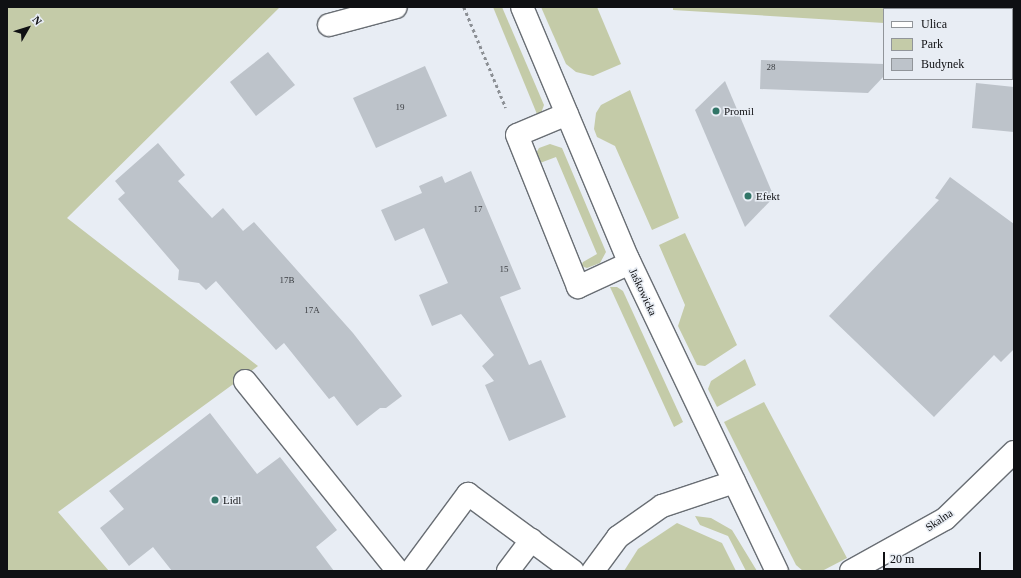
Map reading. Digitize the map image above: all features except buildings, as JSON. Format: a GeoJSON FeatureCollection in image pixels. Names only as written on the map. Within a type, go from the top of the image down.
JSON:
{"type":"FeatureCollection","features":[{"type":"Feature","properties":{"kind":"street"},"geometry":{"type":"LineString","coordinates":[[329,25],[396,7]]}},
{"type":"Feature","properties":{"kind":"street","name":"Jaśkowicka"},"geometry":{"type":"LineString","coordinates":[[522,7],[630,263],[777,571]]}},
{"type":"Feature","properties":{"kind":"street"},"geometry":{"type":"LineString","coordinates":[[567,114],[517,135],[578,287],[630,263]]}},
{"type":"Feature","properties":{"kind":"street"},"geometry":{"type":"LineString","coordinates":[[245,381],[398,571]]}},
{"type":"Feature","properties":{"kind":"street","name":"Skalna"},"geometry":{"type":"LineString","coordinates":[[851,571],[945,518],[1014,452]]}},
{"type":"Feature","properties":{"kind":"street"},"geometry":{"type":"LineString","coordinates":[[593,571],[618,537],[662,506],[734,482]]}},
{"type":"Feature","properties":{"kind":"street"},"geometry":{"type":"LineString","coordinates":[[411,571],[468,494],[573,571]]}},
{"type":"Feature","properties":{"kind":"street"},"geometry":{"type":"LineString","coordinates":[[508,571],[531,540]]}},
{"type":"Feature","properties":{"kind":"path"},"geometry":{"type":"LineString","coordinates":[[464,7],[517,135]]}},
{"type":"Feature","properties":{"kind":"green space"},"geometry":{"type":"Polygon","coordinates":[[[7,7],[280,7],[67,218],[258,366],[58,512],[109,571],[7,571],[7,7]]]}},
{"type":"Feature","properties":{"kind":"green space"},"geometry":{"type":"Polygon","coordinates":[[[493,7],[502,7],[544,105],[539,119],[493,7]]]}},
{"type":"Feature","properties":{"kind":"green space"},"geometry":{"type":"Polygon","coordinates":[[[541,7],[597,7],[621,64],[593,76],[576,72],[566,64],[541,7]]]}},
{"type":"Feature","properties":{"kind":"green space"},"geometry":{"type":"Polygon","coordinates":[[[673,7],[1014,7],[1014,31],[1013,8],[883,8],[883,23],[673,10],[673,7]]]}},
{"type":"Feature","properties":{"kind":"green space"},"geometry":{"type":"Polygon","coordinates":[[[630,90],[679,218],[652,230],[615,146],[597,137],[594,129],[596,113],[601,105],[630,90]]]}},
{"type":"Feature","properties":{"kind":"green space"},"geometry":{"type":"Polygon","coordinates":[[[550,144],[562,148],[606,252],[600,263],[587,268],[581,266],[583,262],[597,254],[556,157],[540,163],[535,155],[539,148],[550,144]]]}},
{"type":"Feature","properties":{"kind":"green space"},"geometry":{"type":"Polygon","coordinates":[[[685,233],[737,345],[705,366],[697,365],[678,326],[685,305],[659,245],[685,233]]]}},
{"type":"Feature","properties":{"kind":"green space"},"geometry":{"type":"Polygon","coordinates":[[[610,287],[617,287],[623,291],[683,422],[674,427],[610,287]]]}},
{"type":"Feature","properties":{"kind":"green space"},"geometry":{"type":"Polygon","coordinates":[[[745,359],[756,385],[717,407],[708,389],[711,381],[745,359]]]}},
{"type":"Feature","properties":{"kind":"green space"},"geometry":{"type":"Polygon","coordinates":[[[764,402],[847,558],[822,571],[803,571],[796,565],[724,422],[764,402]]]}},
{"type":"Feature","properties":{"kind":"green space"},"geometry":{"type":"Polygon","coordinates":[[[695,516],[711,518],[732,530],[757,571],[746,571],[728,536],[700,525],[695,516]]]}},
{"type":"Feature","properties":{"kind":"green space"},"geometry":{"type":"Polygon","coordinates":[[[677,523],[722,543],[736,571],[624,571],[638,549],[677,523]]]}},
{"type":"Feature","properties":{"kind":"place","name":"Promil"},"geometry":{"type":"Point","coordinates":[716,111]}},
{"type":"Feature","properties":{"kind":"place","name":"Efekt"},"geometry":{"type":"Point","coordinates":[748,196]}},
{"type":"Feature","properties":{"kind":"place","name":"Lidl"},"geometry":{"type":"Point","coordinates":[215,500]}}]}
